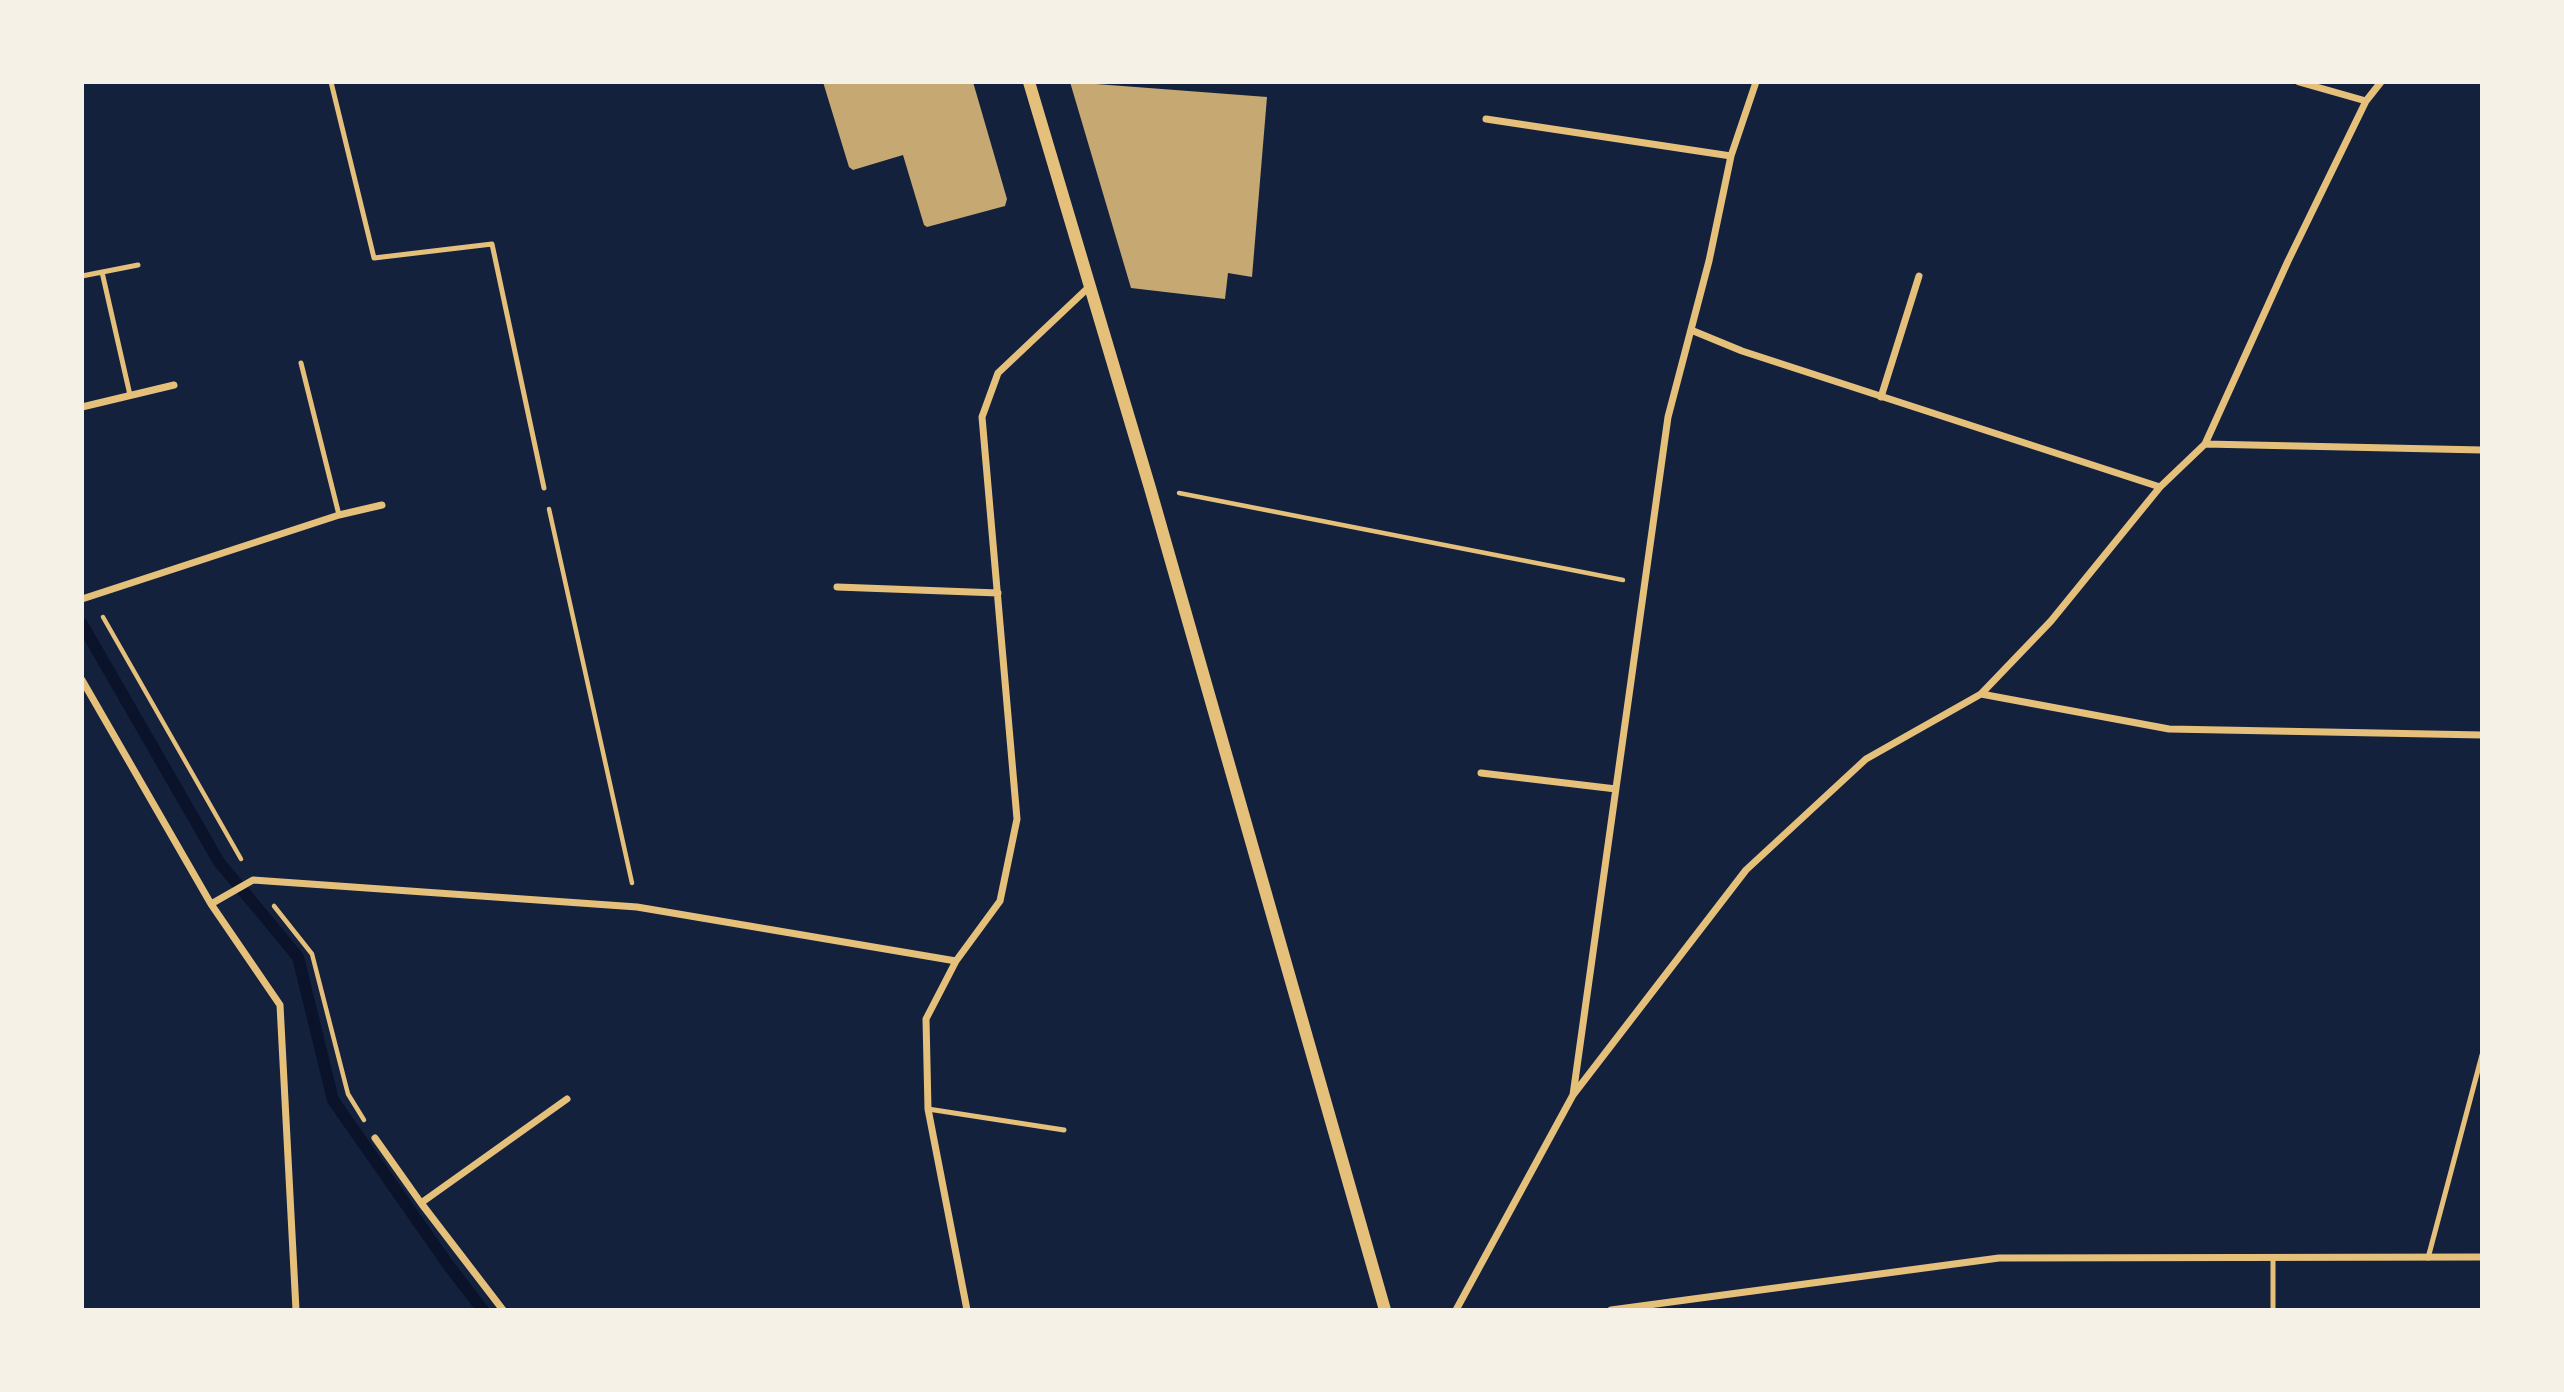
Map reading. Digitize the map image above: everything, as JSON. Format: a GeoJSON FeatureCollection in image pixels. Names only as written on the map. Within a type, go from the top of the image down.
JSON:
{"type":"FeatureCollection","features":[{"type":"Feature","properties":{"kind":"street"},"geometry":{"type":"LineString","coordinates":[[1029,82],[1150,488],[1385,1310]]}},
{"type":"Feature","properties":{"kind":"street"},"geometry":{"type":"LineString","coordinates":[[1573,1095],[1668,417],[1709,261],[1731,156],[1756,82]]}},
{"type":"Feature","properties":{"kind":"street"},"geometry":{"type":"LineString","coordinates":[[2299,82],[2367,101]]}},
{"type":"Feature","properties":{"kind":"street"},"geometry":{"type":"LineString","coordinates":[[1456,1310],[1573,1095],[1746,870],[1866,759],[1981,694],[2052,621],[2160,487],[2205,444],[2288,261],[2367,101],[2381,82]]}},
{"type":"Feature","properties":{"kind":"street"},"geometry":{"type":"LineString","coordinates":[[1486,119],[1731,156]]}},
{"type":"Feature","properties":{"kind":"street"},"geometry":{"type":"LineString","coordinates":[[1881,397],[1919,276]]}},
{"type":"Feature","properties":{"kind":"street"},"geometry":{"type":"LineString","coordinates":[[967,1310],[928,1109],[926,1019],[956,961],[1000,901],[1017,819],[982,417],[998,373],[1090,286]]}},
{"type":"Feature","properties":{"kind":"street"},"geometry":{"type":"LineString","coordinates":[[1691,330],[1742,351],[2160,487]]}},
{"type":"Feature","properties":{"kind":"street"},"geometry":{"type":"LineString","coordinates":[[82,407],[174,385]]}},
{"type":"Feature","properties":{"kind":"street"},"geometry":{"type":"LineString","coordinates":[[2205,444],[2482,450]]}},
{"type":"Feature","properties":{"kind":"street"},"geometry":{"type":"LineString","coordinates":[[86,598],[339,514],[382,505]]}},
{"type":"Feature","properties":{"kind":"street"},"geometry":{"type":"LineString","coordinates":[[837,587],[998,593]]}},
{"type":"Feature","properties":{"kind":"street"},"geometry":{"type":"LineString","coordinates":[[82,680],[211,904],[280,1005],[296,1310]]}},
{"type":"Feature","properties":{"kind":"street"},"geometry":{"type":"LineString","coordinates":[[1981,694],[2169,729],[2482,735]]}},
{"type":"Feature","properties":{"kind":"street"},"geometry":{"type":"LineString","coordinates":[[1481,773],[1616,789]]}},
{"type":"Feature","properties":{"kind":"street"},"geometry":{"type":"LineString","coordinates":[[211,904],[253,880],[637,907],[956,961]]}},
{"type":"Feature","properties":{"kind":"street"},"geometry":{"type":"LineString","coordinates":[[421,1203],[566,1099]]}},
{"type":"Feature","properties":{"kind":"street"},"geometry":{"type":"LineString","coordinates":[[375,1138],[503,1310]]}},
{"type":"Feature","properties":{"kind":"street"},"geometry":{"type":"LineString","coordinates":[[1611,1310],[1999,1258],[2482,1258]]}},
{"type":"Feature","properties":{"kind":"lane"},"geometry":{"type":"LineString","coordinates":[[331,82],[374,258],[492,244],[544,488]]}},
{"type":"Feature","properties":{"kind":"lane"},"geometry":{"type":"LineString","coordinates":[[82,276],[138,265]]}},
{"type":"Feature","properties":{"kind":"lane"},"geometry":{"type":"LineString","coordinates":[[102,272],[130,395]]}},
{"type":"Feature","properties":{"kind":"lane"},"geometry":{"type":"LineString","coordinates":[[301,363],[339,514]]}},
{"type":"Feature","properties":{"kind":"lane"},"geometry":{"type":"LineString","coordinates":[[2428,1258],[2482,1055]]}},
{"type":"Feature","properties":{"kind":"lane"},"geometry":{"type":"LineString","coordinates":[[928,1109],[1065,1130]]}},
{"type":"Feature","properties":{"kind":"lane"},"geometry":{"type":"LineString","coordinates":[[2273,1258],[2273,1310]]}},
{"type":"Feature","properties":{"kind":"path"},"geometry":{"type":"LineString","coordinates":[[544,488],[637,907]]}},
{"type":"Feature","properties":{"kind":"path"},"geometry":{"type":"LineString","coordinates":[[1150,488],[1645,584]]}},
{"type":"Feature","properties":{"kind":"path"},"geometry":{"type":"LineString","coordinates":[[86,598],[253,880],[312,954],[348,1094],[375,1138]]}},
{"type":"Feature","properties":{"kind":"building"},"geometry":{"type":"Polygon","coordinates":[[[823,82],[973,82],[1007,199],[1005,206],[927,227],[924,225],[903,155],[853,170],[849,167],[823,82]]]}},
{"type":"Feature","properties":{"kind":"building"},"geometry":{"type":"Polygon","coordinates":[[[1070,82],[1267,97],[1252,277],[1228,273],[1225,299],[1131,288],[1070,82]]]}},
{"type":"Feature","properties":{"kind":"waterway"},"geometry":{"type":"LineString","coordinates":[[82,624],[219,862],[298,957],[333,1100],[483,1310]]}}]}
